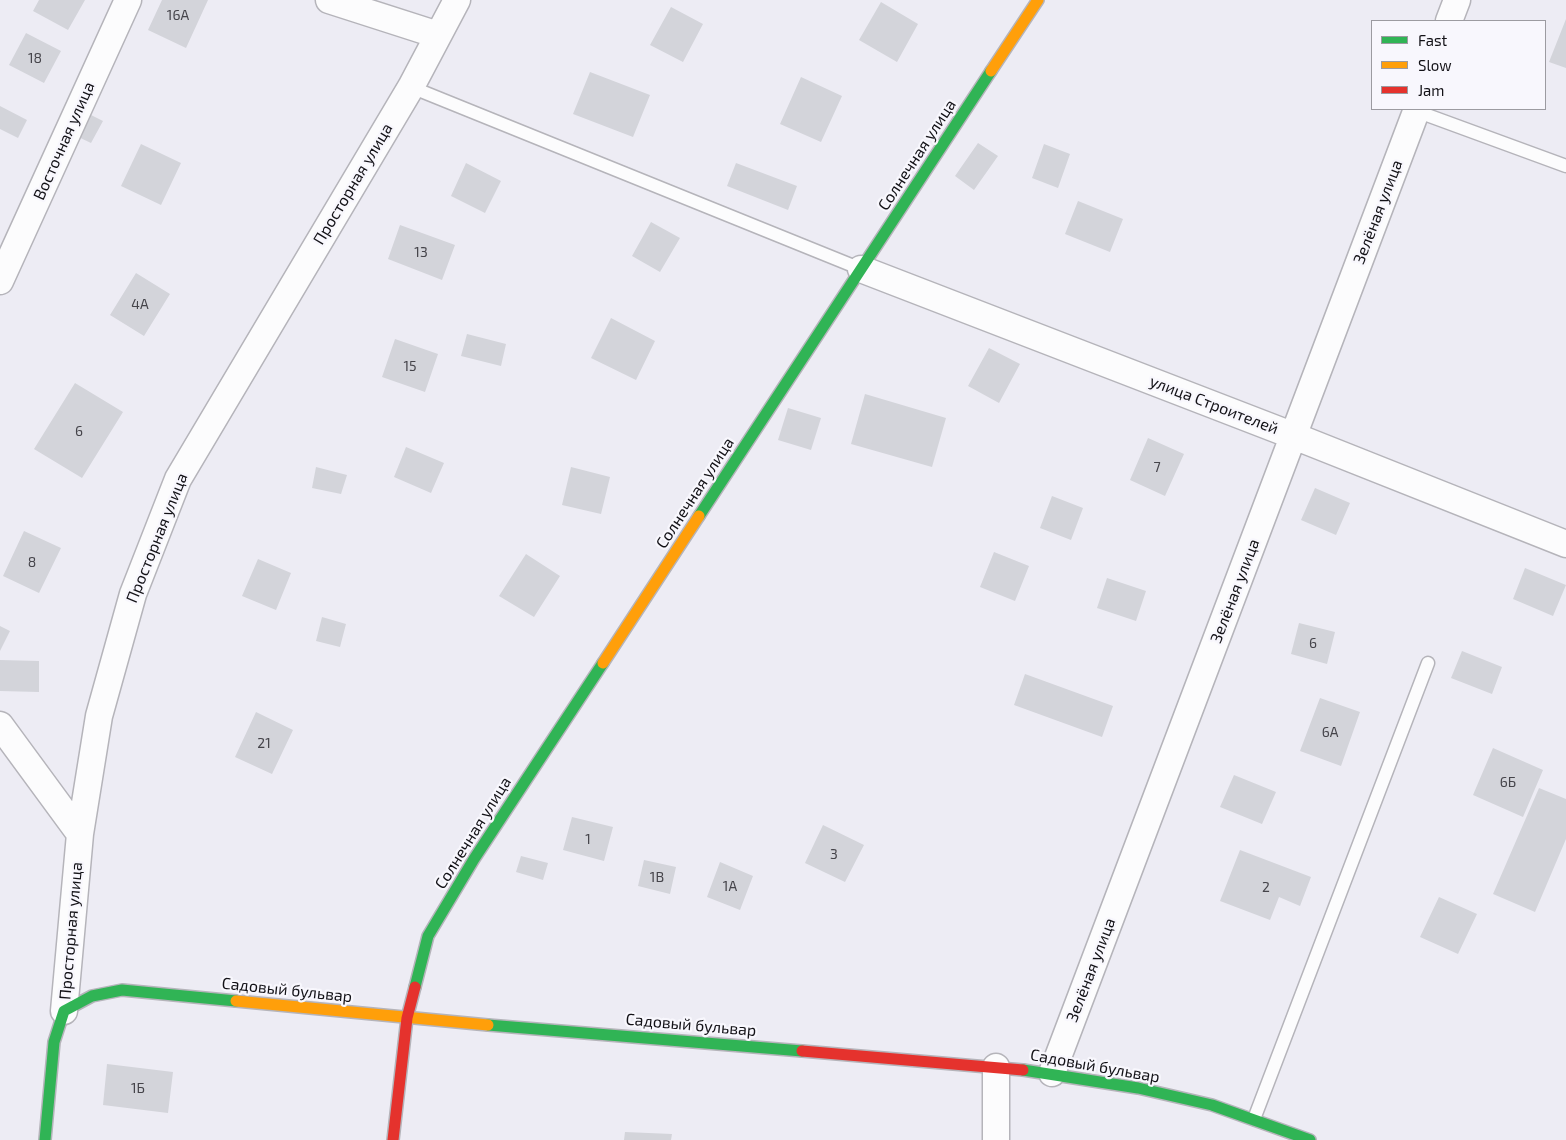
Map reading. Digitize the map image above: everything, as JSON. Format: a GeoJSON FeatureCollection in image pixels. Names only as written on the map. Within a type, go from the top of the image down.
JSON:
{"type":"FeatureCollection","features":[{"type":"Feature","properties":{"kind":"street","name":"Восточная улица"},"geometry":{"type":"LineString","coordinates":[[0,281],[128,0]]}},
{"type":"Feature","properties":{"kind":"street"},"geometry":{"type":"LineString","coordinates":[[330,0],[438,35]]}},
{"type":"Feature","properties":{"kind":"street","name":"Просторная улица"},"geometry":{"type":"LineString","coordinates":[[45,1140],[54,1042],[64,1011],[80,834],[99,716],[133,594],[178,479],[411,87],[457,0]]}},
{"type":"Feature","properties":{"kind":"street","name":"Солнечная улица"},"geometry":{"type":"LineString","coordinates":[[393,1140],[407,1018],[428,936],[474,859],[1038,0]]}},
{"type":"Feature","properties":{"kind":"street"},"geometry":{"type":"LineString","coordinates":[[1449,20],[1457,0]]}},
{"type":"Feature","properties":{"kind":"street","name":"Зелёная улица"},"geometry":{"type":"LineString","coordinates":[[1052,1073],[1416,110]]}},
{"type":"Feature","properties":{"kind":"street","name":"улица Строителей"},"geometry":{"type":"LineString","coordinates":[[861,270],[1294,436],[1566,544]]}},
{"type":"Feature","properties":{"kind":"street"},"geometry":{"type":"LineString","coordinates":[[0,725],[80,834]]}},
{"type":"Feature","properties":{"kind":"street","name":"Садовый бульвар"},"geometry":{"type":"LineString","coordinates":[[64,1011],[92,996],[122,990],[407,1018],[996,1067],[1052,1073],[1138,1088],[1212,1105],[1310,1140]]}},
{"type":"Feature","properties":{"kind":"street"},"geometry":{"type":"LineString","coordinates":[[996,1067],[996,1140]]}},
{"type":"Feature","properties":{"kind":"lane"},"geometry":{"type":"LineString","coordinates":[[411,87],[861,270]]}},
{"type":"Feature","properties":{"kind":"lane"},"geometry":{"type":"LineString","coordinates":[[1416,110],[1566,166]]}},
{"type":"Feature","properties":{"kind":"lane"},"geometry":{"type":"LineString","coordinates":[[1254,1119],[1428,663]]}},
{"type":"Feature","properties":{"kind":"building"},"geometry":{"type":"Polygon","coordinates":[[[39,0],[85,0],[68,30],[33,11],[39,0]]]}},
{"type":"Feature","properties":{"kind":"building"},"geometry":{"type":"Polygon","coordinates":[[[162,0],[208,0],[186,48],[148,30],[162,0]]]}},
{"type":"Feature","properties":{"kind":"building"},"geometry":{"type":"Polygon","coordinates":[[[881,2],[918,24],[897,62],[859,40],[881,2]]]}},
{"type":"Feature","properties":{"kind":"building"},"geometry":{"type":"Polygon","coordinates":[[[671,7],[703,24],[683,62],[650,45],[671,7]]]}},
{"type":"Feature","properties":{"kind":"building"},"geometry":{"type":"Polygon","coordinates":[[[1566,19],[1566,68],[1549,62],[1566,19]]]}},
{"type":"Feature","properties":{"kind":"building"},"geometry":{"type":"Polygon","coordinates":[[[26,33],[61,51],[44,83],[9,65],[26,33]]]}},
{"type":"Feature","properties":{"kind":"building"},"geometry":{"type":"Polygon","coordinates":[[[590,72],[650,95],[633,137],[573,114],[590,72]]]}},
{"type":"Feature","properties":{"kind":"building"},"geometry":{"type":"Polygon","coordinates":[[[801,77],[842,96],[821,142],[780,124],[801,77]]]}},
{"type":"Feature","properties":{"kind":"building"},"geometry":{"type":"Polygon","coordinates":[[[0,106],[27,120],[18,138],[0,129],[0,106]]]}},
{"type":"Feature","properties":{"kind":"building"},"geometry":{"type":"Polygon","coordinates":[[[83,111],[103,121],[91,143],[72,134],[83,111]]]}},
{"type":"Feature","properties":{"kind":"building"},"geometry":{"type":"Polygon","coordinates":[[[978,143],[998,156],[974,190],[955,176],[978,143]]]}},
{"type":"Feature","properties":{"kind":"building"},"geometry":{"type":"Polygon","coordinates":[[[141,144],[181,163],[161,205],[121,186],[141,144]]]}},
{"type":"Feature","properties":{"kind":"building"},"geometry":{"type":"Polygon","coordinates":[[[1044,144],[1070,154],[1058,188],[1032,178],[1044,144]]]}},
{"type":"Feature","properties":{"kind":"building"},"geometry":{"type":"Polygon","coordinates":[[[466,163],[501,181],[485,213],[451,196],[466,163]]]}},
{"type":"Feature","properties":{"kind":"building"},"geometry":{"type":"Polygon","coordinates":[[[736,163],[797,186],[788,210],[727,186],[736,163]]]}},
{"type":"Feature","properties":{"kind":"building"},"geometry":{"type":"Polygon","coordinates":[[[1078,201],[1123,219],[1110,252],[1065,234],[1078,201]]]}},
{"type":"Feature","properties":{"kind":"building"},"geometry":{"type":"Polygon","coordinates":[[[651,222],[680,238],[660,272],[632,256],[651,222]]]}},
{"type":"Feature","properties":{"kind":"building"},"geometry":{"type":"Polygon","coordinates":[[[400,225],[455,245],[442,280],[388,259],[400,225]]]}},
{"type":"Feature","properties":{"kind":"building"},"geometry":{"type":"Polygon","coordinates":[[[136,273],[170,294],[144,336],[110,315],[136,273]]]}},
{"type":"Feature","properties":{"kind":"building"},"geometry":{"type":"Polygon","coordinates":[[[611,318],[655,341],[636,380],[591,358],[611,318]]]}},
{"type":"Feature","properties":{"kind":"building"},"geometry":{"type":"Polygon","coordinates":[[[467,334],[506,344],[501,366],[461,356],[467,334]]]}},
{"type":"Feature","properties":{"kind":"building"},"geometry":{"type":"Polygon","coordinates":[[[395,339],[438,354],[425,392],[382,377],[395,339]]]}},
{"type":"Feature","properties":{"kind":"building"},"geometry":{"type":"Polygon","coordinates":[[[989,348],[1020,364],[999,403],[968,386],[989,348]]]}},
{"type":"Feature","properties":{"kind":"building"},"geometry":{"type":"Polygon","coordinates":[[[75,383],[123,412],[82,478],[34,449],[75,383]]]}},
{"type":"Feature","properties":{"kind":"building"},"geometry":{"type":"Polygon","coordinates":[[[865,394],[946,418],[932,467],[851,444],[865,394]]]}},
{"type":"Feature","properties":{"kind":"building"},"geometry":{"type":"Polygon","coordinates":[[[788,408],[821,418],[811,450],[778,440],[788,408]]]}},
{"type":"Feature","properties":{"kind":"building"},"geometry":{"type":"Polygon","coordinates":[[[1148,438],[1184,454],[1165,496],[1130,480],[1148,438]]]}},
{"type":"Feature","properties":{"kind":"building"},"geometry":{"type":"Polygon","coordinates":[[[406,447],[444,463],[431,493],[394,477],[406,447]]]}},
{"type":"Feature","properties":{"kind":"building"},"geometry":{"type":"Polygon","coordinates":[[[316,467],[347,475],[341,494],[312,488],[316,467]]]}},
{"type":"Feature","properties":{"kind":"building"},"geometry":{"type":"Polygon","coordinates":[[[571,467],[610,477],[601,514],[562,505],[571,467]]]}},
{"type":"Feature","properties":{"kind":"building"},"geometry":{"type":"Polygon","coordinates":[[[1315,488],[1350,503],[1336,535],[1301,520],[1315,488]]]}},
{"type":"Feature","properties":{"kind":"building"},"geometry":{"type":"Polygon","coordinates":[[[1052,496],[1083,508],[1071,540],[1040,528],[1052,496]]]}},
{"type":"Feature","properties":{"kind":"building"},"geometry":{"type":"Polygon","coordinates":[[[24,531],[61,548],[39,593],[3,576],[24,531]]]}},
{"type":"Feature","properties":{"kind":"building"},"geometry":{"type":"Polygon","coordinates":[[[994,552],[1029,566],[1015,601],[980,587],[994,552]]]}},
{"type":"Feature","properties":{"kind":"building"},"geometry":{"type":"Polygon","coordinates":[[[526,554],[560,576],[534,617],[499,596],[526,554]]]}},
{"type":"Feature","properties":{"kind":"building"},"geometry":{"type":"Polygon","coordinates":[[[258,559],[291,573],[276,610],[242,596],[258,559]]]}},
{"type":"Feature","properties":{"kind":"building"},"geometry":{"type":"Polygon","coordinates":[[[1525,568],[1566,585],[1553,616],[1513,599],[1525,568]]]}},
{"type":"Feature","properties":{"kind":"building"},"geometry":{"type":"Polygon","coordinates":[[[1107,578],[1146,591],[1136,621],[1097,608],[1107,578]]]}},
{"type":"Feature","properties":{"kind":"building"},"geometry":{"type":"Polygon","coordinates":[[[322,617],[346,624],[340,647],[316,641],[322,617]]]}},
{"type":"Feature","properties":{"kind":"building"},"geometry":{"type":"Polygon","coordinates":[[[1299,623],[1335,632],[1327,664],[1291,654],[1299,623]]]}},
{"type":"Feature","properties":{"kind":"building"},"geometry":{"type":"Polygon","coordinates":[[[0,626],[10,631],[0,651],[0,626]]]}},
{"type":"Feature","properties":{"kind":"building"},"geometry":{"type":"Polygon","coordinates":[[[1462,651],[1502,667],[1492,694],[1451,678],[1462,651]]]}},
{"type":"Feature","properties":{"kind":"building"},"geometry":{"type":"Polygon","coordinates":[[[0,660],[39,661],[39,692],[0,691],[0,660]]]}},
{"type":"Feature","properties":{"kind":"building"},"geometry":{"type":"Polygon","coordinates":[[[1025,674],[1113,706],[1102,737],[1014,705],[1025,674]]]}},
{"type":"Feature","properties":{"kind":"building"},"geometry":{"type":"Polygon","coordinates":[[[1320,698],[1360,712],[1341,766],[1300,751],[1320,698]]]}},
{"type":"Feature","properties":{"kind":"building"},"geometry":{"type":"Polygon","coordinates":[[[256,712],[293,730],[272,774],[235,757],[256,712]]]}},
{"type":"Feature","properties":{"kind":"building"},"geometry":{"type":"Polygon","coordinates":[[[1493,748],[1543,770],[1523,817],[1473,795],[1493,748]]]}},
{"type":"Feature","properties":{"kind":"building"},"geometry":{"type":"Polygon","coordinates":[[[1234,775],[1276,792],[1262,824],[1220,807],[1234,775]]]}},
{"type":"Feature","properties":{"kind":"building"},"geometry":{"type":"Polygon","coordinates":[[[1539,788],[1566,799],[1566,839],[1535,912],[1493,894],[1539,788]]]}},
{"type":"Feature","properties":{"kind":"building"},"geometry":{"type":"Polygon","coordinates":[[[572,817],[613,827],[604,861],[563,850],[572,817]]]}},
{"type":"Feature","properties":{"kind":"building"},"geometry":{"type":"Polygon","coordinates":[[[823,825],[864,845],[845,882],[805,863],[823,825]]]}},
{"type":"Feature","properties":{"kind":"building"},"geometry":{"type":"Polygon","coordinates":[[[1240,850],[1311,877],[1300,906],[1279,897],[1270,920],[1220,901],[1240,850]]]}},
{"type":"Feature","properties":{"kind":"building"},"geometry":{"type":"Polygon","coordinates":[[[521,856],[548,863],[543,880],[516,872],[521,856]]]}},
{"type":"Feature","properties":{"kind":"building"},"geometry":{"type":"Polygon","coordinates":[[[644,860],[676,867],[670,894],[638,886],[644,860]]]}},
{"type":"Feature","properties":{"kind":"building"},"geometry":{"type":"Polygon","coordinates":[[[720,862],[753,876],[740,910],[707,897],[720,862]]]}},
{"type":"Feature","properties":{"kind":"building"},"geometry":{"type":"Polygon","coordinates":[[[1439,897],[1477,914],[1458,954],[1420,937],[1439,897]]]}},
{"type":"Feature","properties":{"kind":"building"},"geometry":{"type":"Polygon","coordinates":[[[107,1064],[173,1072],[168,1113],[103,1105],[107,1064]]]}},
{"type":"Feature","properties":{"kind":"building"},"geometry":{"type":"Polygon","coordinates":[[[625,1132],[672,1134],[671,1140],[624,1140],[625,1132]]]}},
{"type":"Feature","properties":{"kind":"traffic: fast"},"geometry":{"type":"LineString","coordinates":[[699,516],[991,71]]}},
{"type":"Feature","properties":{"kind":"traffic: fast"},"geometry":{"type":"LineString","coordinates":[[415,987],[428,936],[474,859],[603,663]]}},
{"type":"Feature","properties":{"kind":"traffic: fast"},"geometry":{"type":"LineString","coordinates":[[45,1140],[54,1042],[64,1011],[92,996],[122,990],[236,1001]]}},
{"type":"Feature","properties":{"kind":"traffic: fast"},"geometry":{"type":"LineString","coordinates":[[488,1025],[802,1051]]}},
{"type":"Feature","properties":{"kind":"traffic: fast"},"geometry":{"type":"LineString","coordinates":[[1023,1070],[1138,1088],[1212,1105],[1310,1140]]}},
{"type":"Feature","properties":{"kind":"traffic: slow"},"geometry":{"type":"LineString","coordinates":[[991,71],[1038,0]]}},
{"type":"Feature","properties":{"kind":"traffic: slow"},"geometry":{"type":"LineString","coordinates":[[603,663],[699,516]]}},
{"type":"Feature","properties":{"kind":"traffic: slow"},"geometry":{"type":"LineString","coordinates":[[236,1001],[488,1025]]}},
{"type":"Feature","properties":{"kind":"traffic: jam"},"geometry":{"type":"LineString","coordinates":[[393,1140],[407,1018],[415,987]]}},
{"type":"Feature","properties":{"kind":"traffic: jam"},"geometry":{"type":"LineString","coordinates":[[802,1051],[1023,1070]]}}]}
